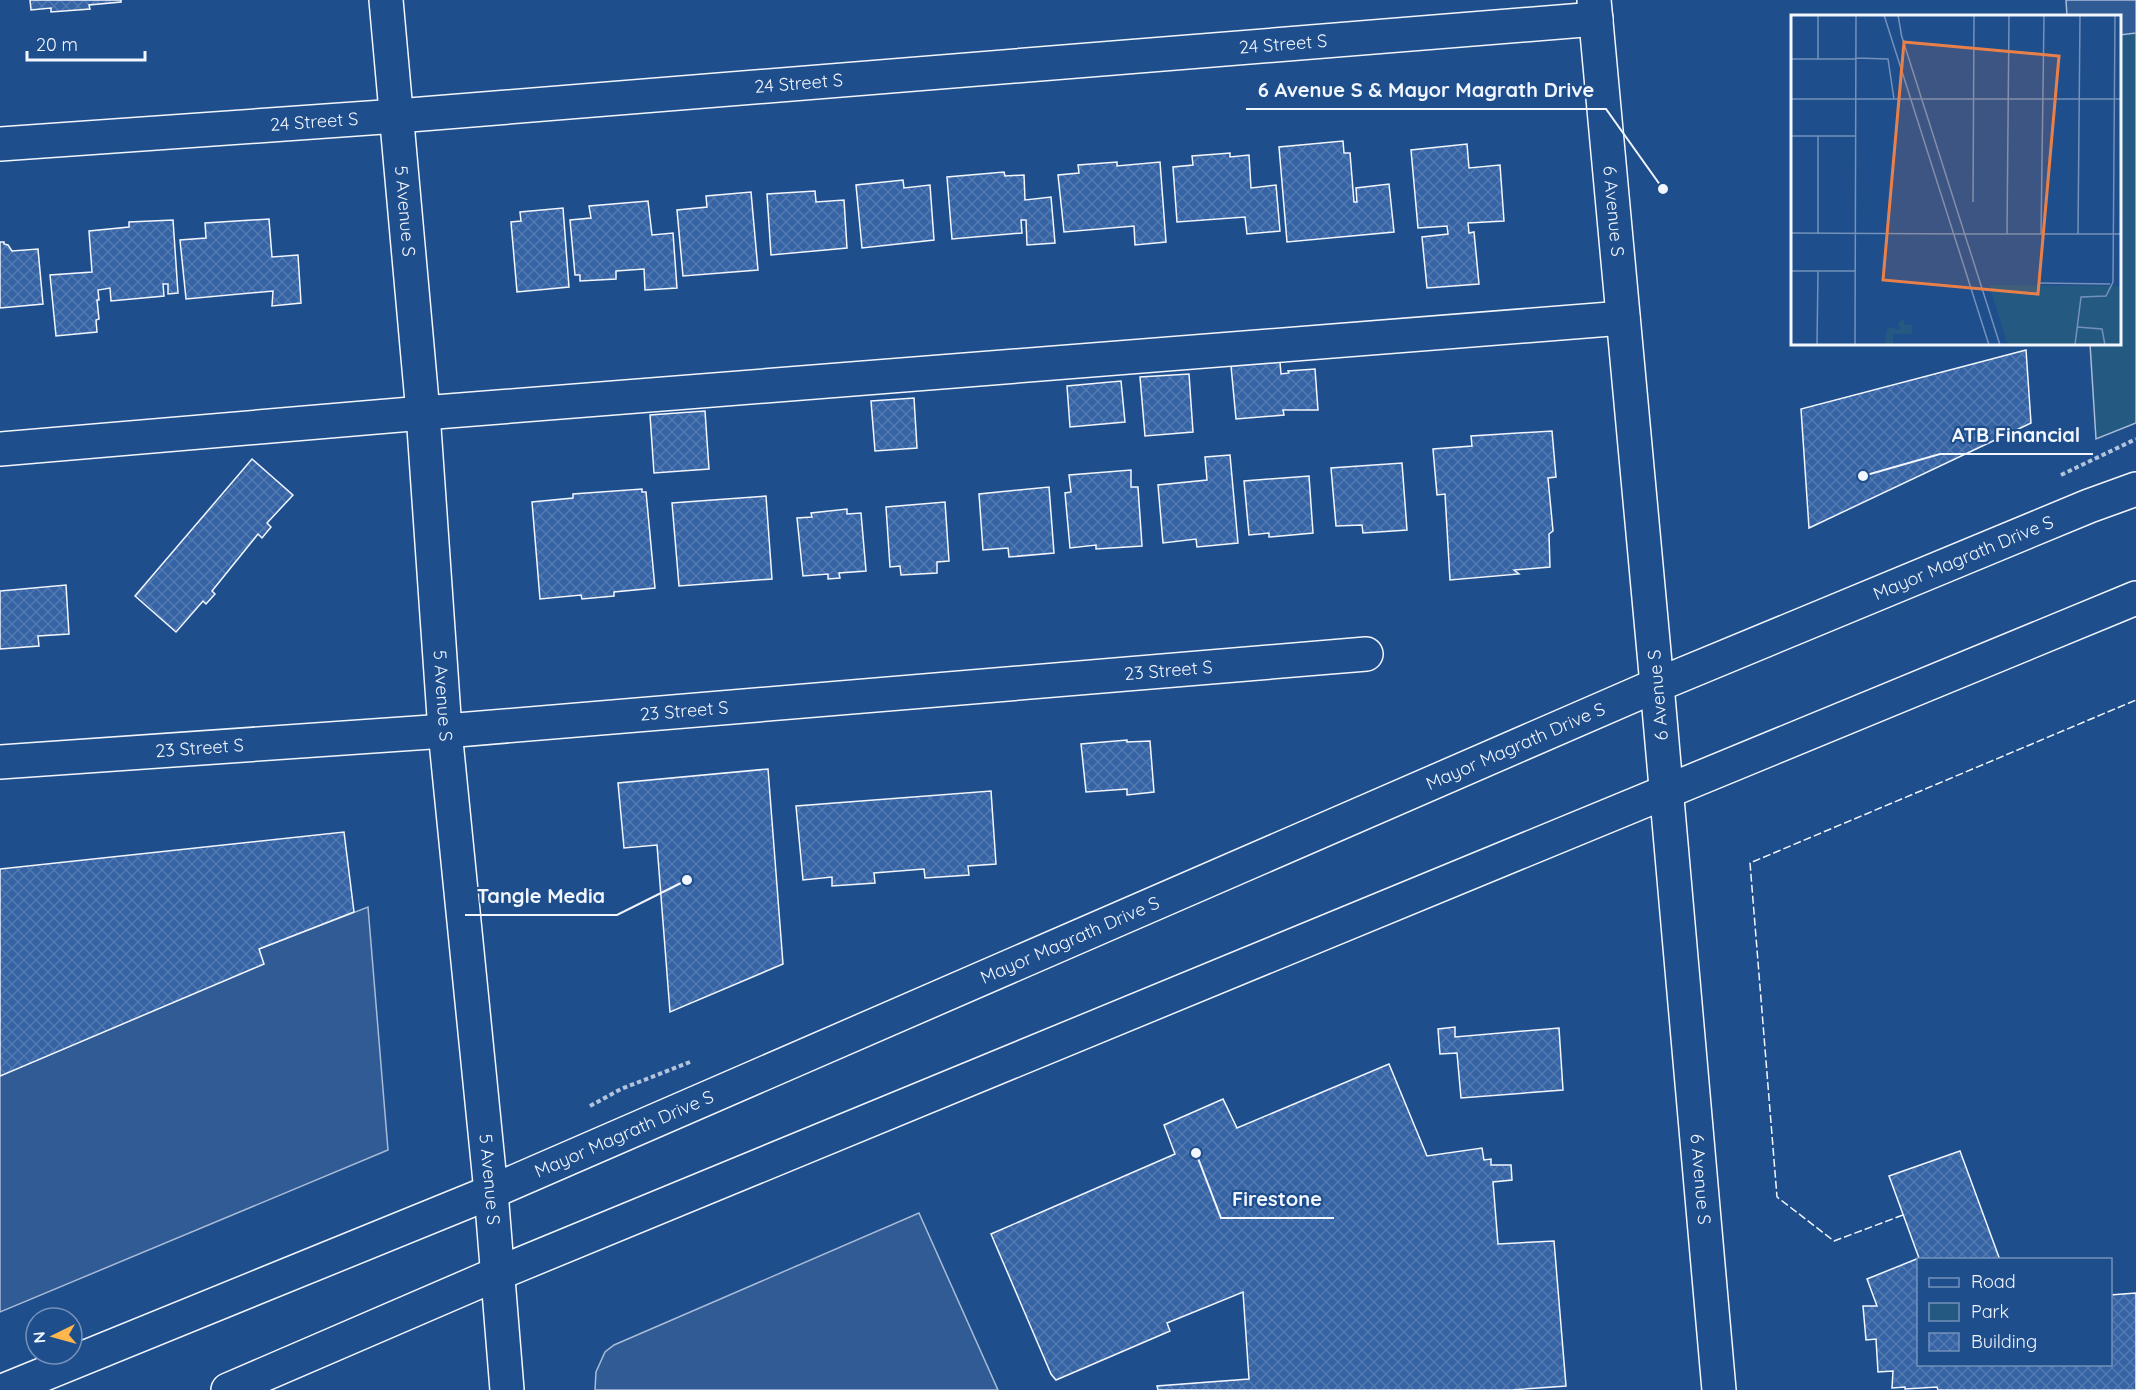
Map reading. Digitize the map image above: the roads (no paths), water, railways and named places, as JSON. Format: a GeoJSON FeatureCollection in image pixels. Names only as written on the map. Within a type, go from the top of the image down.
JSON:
{"type":"FeatureCollection","features":[{"type":"Feature","properties":{"kind":"main road","name":"5 Avenue S"},"geometry":{"type":"LineString","coordinates":[[386,0],[423,413],[445,731],[492,1192],[507,1390]]}},
{"type":"Feature","properties":{"kind":"main road","name":"24 Street S"},"geometry":{"type":"LineString","coordinates":[[0,144],[397,116],[1595,9]]}},
{"type":"Feature","properties":{"kind":"main road","name":"6 Avenue S"},"geometry":{"type":"LineString","coordinates":[[1595,9],[1668,792],[1719,1390]]}},
{"type":"Feature","properties":{"kind":"main road"},"geometry":{"type":"LineString","coordinates":[[0,449],[423,413],[1623,318]]}},
{"type":"Feature","properties":{"kind":"main road","name":"Mayor Magrath Drive S"},"geometry":{"type":"LineString","coordinates":[[5,1390],[492,1192],[1657,685],[2089,506],[2136,489]]}},
{"type":"Feature","properties":{"kind":"main road"},"geometry":{"type":"LineString","coordinates":[[228,1390],[499,1273],[2136,598]]}},
{"type":"Feature","properties":{"kind":"main road","name":"23 Street S"},"geometry":{"type":"LineString","coordinates":[[0,762],[445,731],[1366,654]]}},
{"type":"Feature","properties":{"kind":"place","name":"6 Avenue S & Mayor Magrath Drive"},"geometry":{"type":"Point","coordinates":[1663,189]}},
{"type":"Feature","properties":{"kind":"place","name":"ATB Financial"},"geometry":{"type":"Point","coordinates":[1863,476]}},
{"type":"Feature","properties":{"kind":"place","name":"Tangle Media"},"geometry":{"type":"Point","coordinates":[687,880]}},
{"type":"Feature","properties":{"kind":"place","name":"Firestone"},"geometry":{"type":"Point","coordinates":[1196,1153]}}]}
